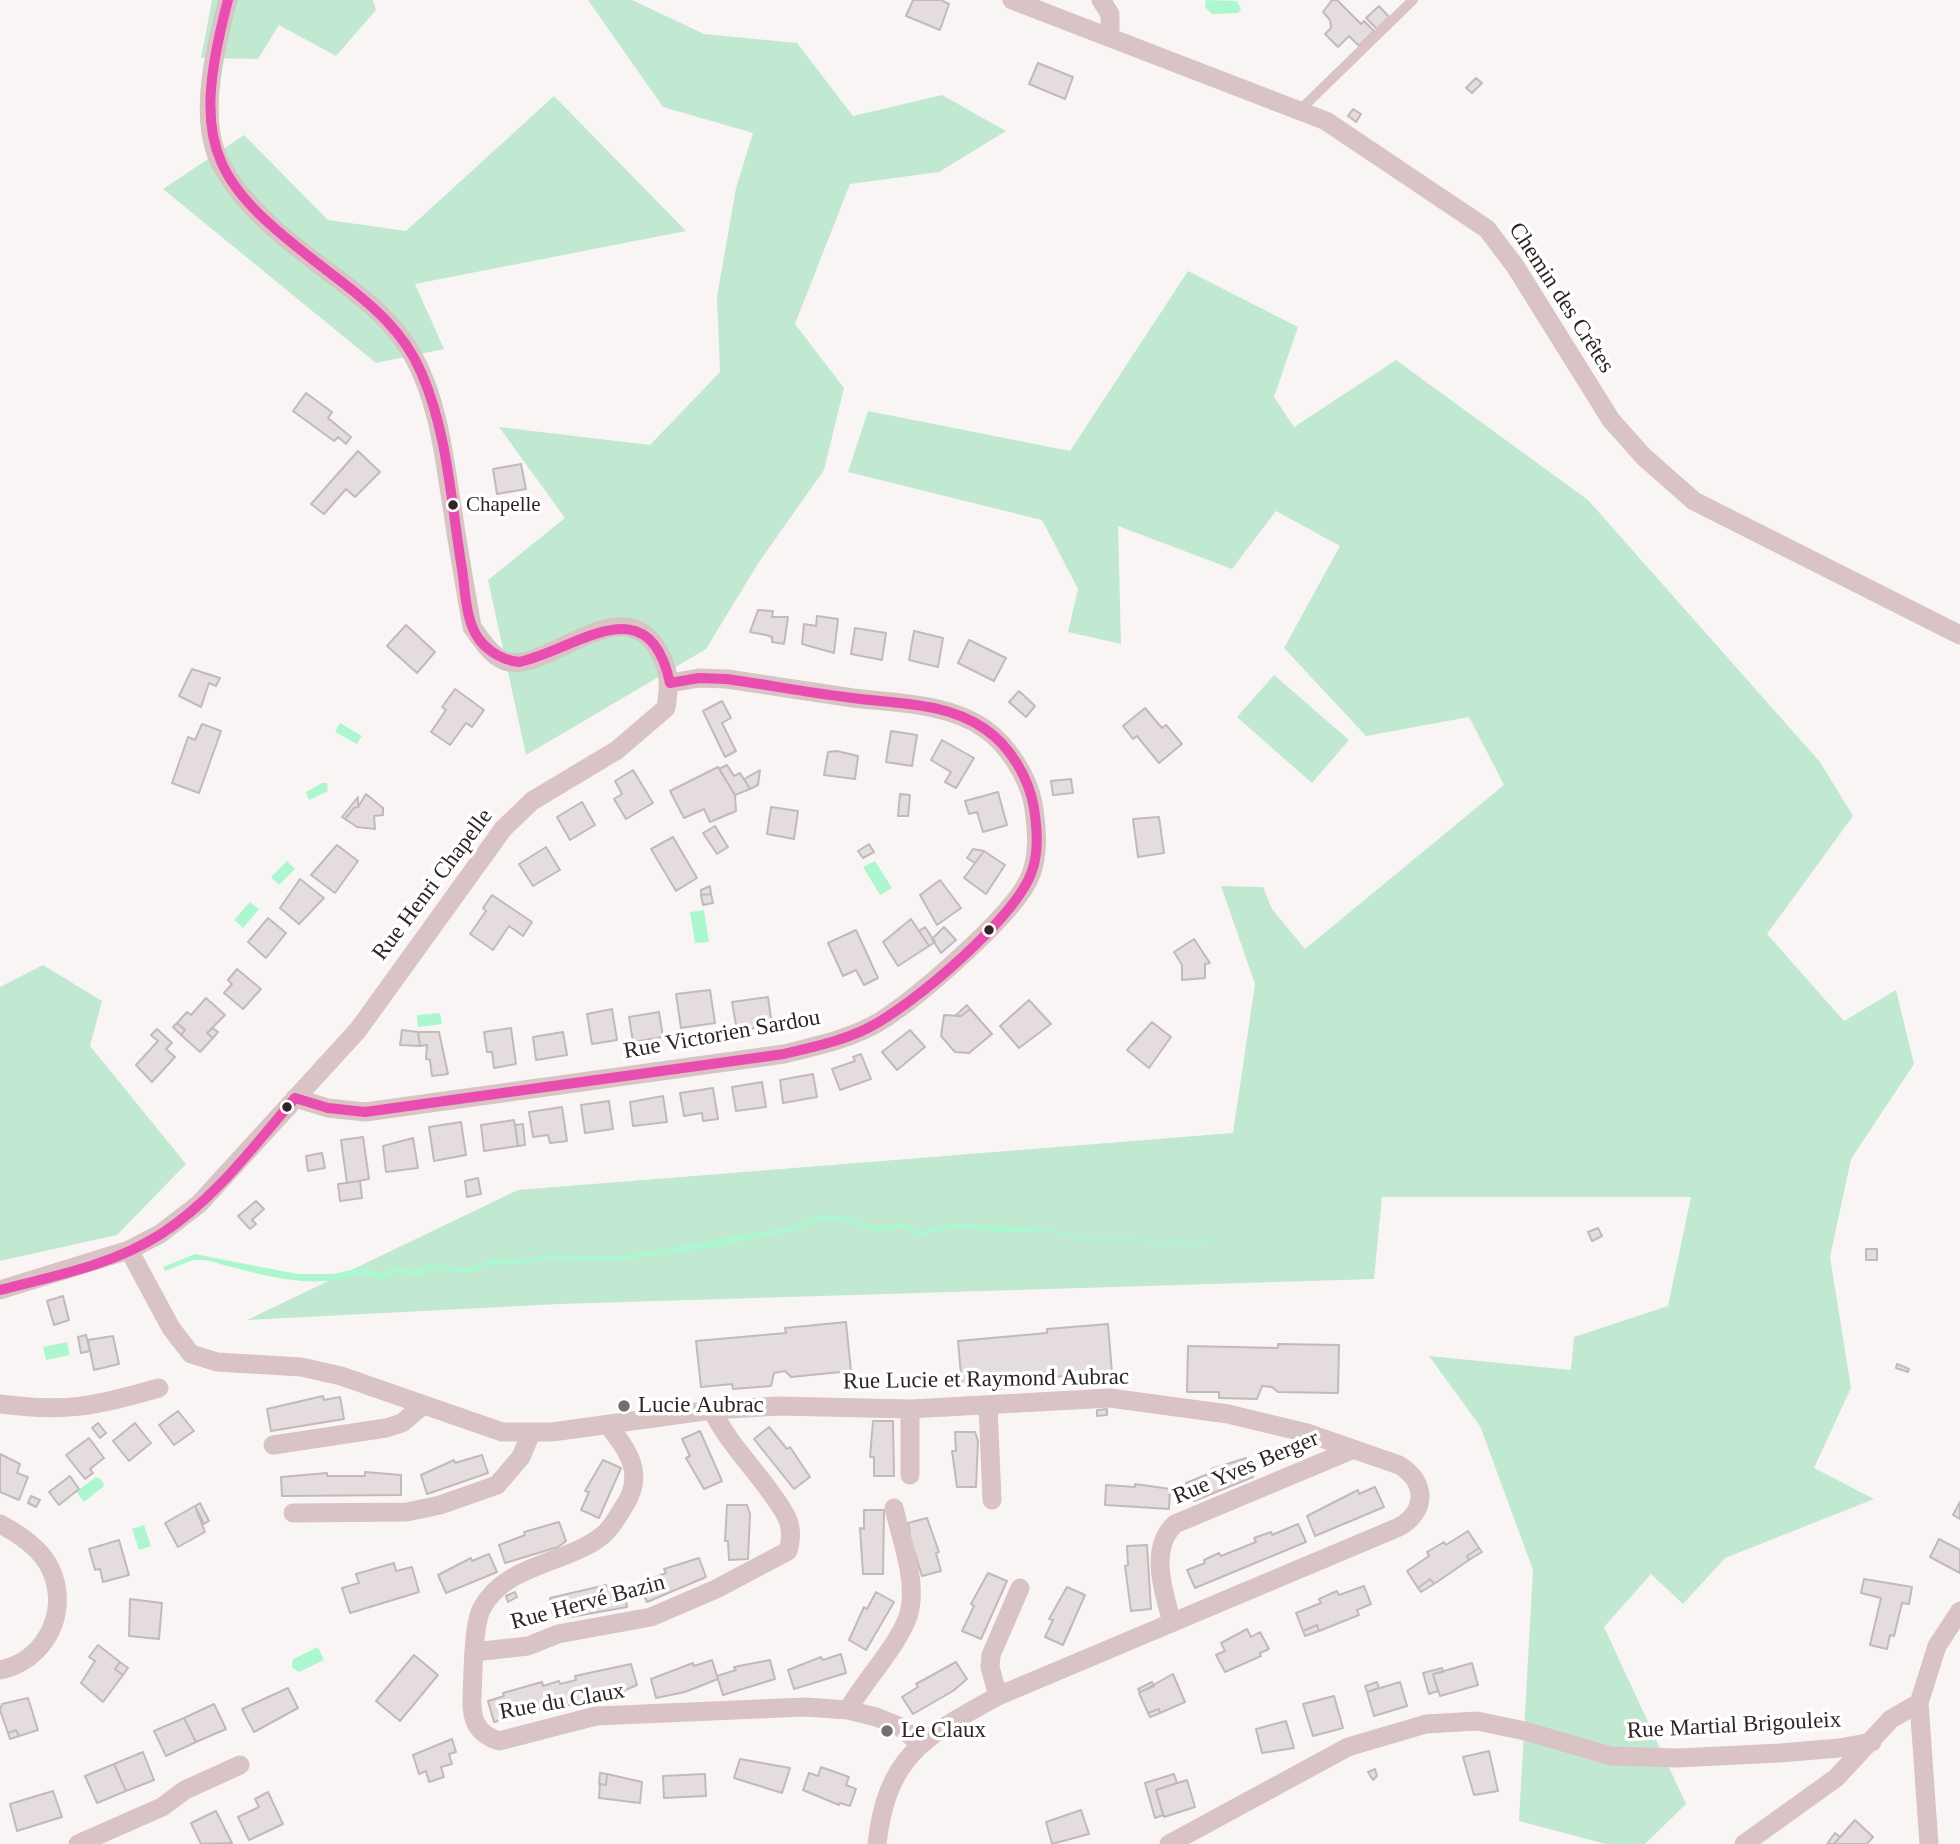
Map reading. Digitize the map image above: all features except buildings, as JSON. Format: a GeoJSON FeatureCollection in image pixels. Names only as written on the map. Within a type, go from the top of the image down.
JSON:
{"type":"FeatureCollection","features":[{"type":"Feature","properties":{"kind":"street"},"geometry":{"type":"LineString","coordinates":[[228,0],[217,39],[208,100],[217,155],[249,204],[307,256],[373,305],[398,331],[414,357],[428,390],[442,445],[472,627],[488,650],[507,662],[533,659],[590,632],[622,626],[648,636],[666,660],[670,683]]}},
{"type":"Feature","properties":{"kind":"street","name":"Chemin des Crêtes"},"geometry":{"type":"LineString","coordinates":[[1012,0],[1301,109],[1326,121],[1487,229],[1515,266],[1611,420],[1644,457],[1693,500],[1960,635]]}},
{"type":"Feature","properties":{"kind":"street"},"geometry":{"type":"LineString","coordinates":[[1101,0],[1110,14],[1110,36]]}},
{"type":"Feature","properties":{"kind":"street","name":"Rue Victorien Sardou"},"geometry":{"type":"LineString","coordinates":[[295,1098],[328,1108],[365,1112],[771,1056],[820,1045],[879,1022],[990,930],[1029,880],[1036,854],[1037,824],[1031,796],[1021,772],[1006,750],[988,730],[971,720],[920,707],[727,679],[699,678],[670,683]]}},
{"type":"Feature","properties":{"kind":"street","name":"Rue Henri Chapelle"},"geometry":{"type":"LineString","coordinates":[[0,1290],[129,1251],[160,1234],[199,1204],[358,1030],[503,830],[532,801],[617,750],[646,727],[666,708],[670,683]]}},
{"type":"Feature","properties":{"kind":"street","name":"Rue Lucie et Raymond Aubrac"},"geometry":{"type":"LineString","coordinates":[[129,1251],[170,1328],[191,1354],[216,1362],[314,1370],[341,1376],[502,1432],[531,1433],[712,1410],[779,1406],[910,1409],[1110,1398],[1170,1404],[1307,1433],[1399,1465],[1412,1473],[1419,1485],[1420,1499],[1418,1510],[1409,1521],[998,1696],[919,1743],[904,1761],[888,1794],[877,1844]]}},
{"type":"Feature","properties":{"kind":"street"},"geometry":{"type":"LineString","coordinates":[[0,1404],[64,1410],[100,1405],[159,1388]]}},
{"type":"Feature","properties":{"kind":"street"},"geometry":{"type":"LineString","coordinates":[[273,1445],[386,1428],[402,1423],[422,1406]]}},
{"type":"Feature","properties":{"kind":"street"},"geometry":{"type":"LineString","coordinates":[[988,1406],[992,1500]]}},
{"type":"Feature","properties":{"kind":"street"},"geometry":{"type":"LineString","coordinates":[[910,1409],[910,1475]]}},
{"type":"Feature","properties":{"kind":"street","name":"Rue Hervé Bazin"},"geometry":{"type":"LineString","coordinates":[[474,1652],[528,1646],[558,1634],[651,1617],[716,1589],[788,1551],[792,1537],[786,1514],[726,1438],[712,1410]]}},
{"type":"Feature","properties":{"kind":"street","name":"Rue du Claux"},"geometry":{"type":"LineString","coordinates":[[608,1424],[629,1452],[635,1468],[629,1498],[603,1535],[526,1571],[495,1591],[480,1609],[474,1652],[474,1723],[485,1737],[499,1741],[610,1715],[805,1707],[848,1710],[899,1727],[919,1743]]}},
{"type":"Feature","properties":{"kind":"street"},"geometry":{"type":"LineString","coordinates":[[293,1513],[407,1512],[440,1505],[497,1485],[521,1457],[531,1433]]}},
{"type":"Feature","properties":{"kind":"street","name":"Rue Yves Berger"},"geometry":{"type":"LineString","coordinates":[[1172,1622],[1164,1595],[1160,1563],[1161,1544],[1166,1532],[1175,1524],[1354,1448]]}},
{"type":"Feature","properties":{"kind":"street"},"geometry":{"type":"LineString","coordinates":[[848,1710],[861,1685],[902,1629],[910,1611],[909,1575],[894,1508]]}},
{"type":"Feature","properties":{"kind":"street"},"geometry":{"type":"LineString","coordinates":[[0,1524],[36,1548],[53,1574],[58,1603],[52,1632],[36,1652],[11,1667],[0,1670]]}},
{"type":"Feature","properties":{"kind":"street"},"geometry":{"type":"LineString","coordinates":[[998,1696],[990,1667],[991,1655],[1020,1588]]}},
{"type":"Feature","properties":{"kind":"street"},"geometry":{"type":"LineString","coordinates":[[1929,1844],[1919,1703],[1937,1646],[1960,1611]]}},
{"type":"Feature","properties":{"kind":"street"},"geometry":{"type":"LineString","coordinates":[[1744,1844],[1836,1779],[1891,1719],[1919,1703]]}},
{"type":"Feature","properties":{"kind":"street","name":"Rue Martial Brigouleix"},"geometry":{"type":"LineString","coordinates":[[1169,1844],[1348,1747],[1426,1724],[1477,1721],[1525,1731],[1611,1756],[1678,1758],[1767,1754],[1839,1748],[1872,1742]]}},
{"type":"Feature","properties":{"kind":"street"},"geometry":{"type":"LineString","coordinates":[[78,1844],[162,1807],[185,1790],[240,1765]]}},
{"type":"Feature","properties":{"kind":"lane"},"geometry":{"type":"LineString","coordinates":[[1301,109],[1413,0]]}},
{"type":"Feature","properties":{"kind":"shaded area"},"geometry":{"type":"Polygon","coordinates":[[[212,0],[373,0],[376,10],[336,56],[279,25],[258,59],[201,58],[212,0]]]}},
{"type":"Feature","properties":{"kind":"shaded area"},"geometry":{"type":"Polygon","coordinates":[[[588,0],[632,0],[704,34],[797,43],[853,116],[942,95],[1006,131],[939,172],[850,184],[795,324],[844,388],[824,470],[759,562],[706,649],[526,755],[488,580],[565,518],[499,427],[650,445],[720,372],[717,297],[736,188],[753,133],[663,107],[588,0]]]}},
{"type":"Feature","properties":{"kind":"shaded area"},"geometry":{"type":"Polygon","coordinates":[[[1206,0],[1237,1],[1241,9],[1238,13],[1212,14],[1205,7],[1206,0]]]}},
{"type":"Feature","properties":{"kind":"shaded area"},"geometry":{"type":"Polygon","coordinates":[[[554,96],[686,231],[415,284],[444,349],[376,363],[163,189],[244,135],[328,220],[406,231],[554,96]]]}},
{"type":"Feature","properties":{"kind":"shaded area"},"geometry":{"type":"Polygon","coordinates":[[[1188,271],[1298,327],[1274,397],[1294,427],[1396,360],[1588,500],[1820,762],[1853,816],[1767,934],[1844,1021],[1896,990],[1914,1064],[1851,1159],[1830,1257],[1851,1388],[1814,1468],[1874,1499],[1725,1558],[1683,1604],[1651,1574],[1604,1627],[1686,1804],[1645,1844],[1606,1844],[1519,1821],[1533,1570],[1480,1426],[1429,1356],[1571,1370],[1574,1337],[1668,1306],[1691,1197],[1382,1197],[1374,1279],[560,1304],[247,1320],[518,1190],[1233,1133],[1255,984],[1221,886],[1263,887],[1272,909],[1305,949],[1504,785],[1469,717],[1366,736],[1284,648],[1340,546],[1276,511],[1232,569],[1118,526],[1121,644],[1068,632],[1078,589],[1042,520],[848,472],[868,411],[1070,451],[1188,271]]]}},
{"type":"Feature","properties":{"kind":"shaded area"},"geometry":{"type":"Polygon","coordinates":[[[1274,675],[1349,740],[1312,783],[1237,717],[1274,675]]]}},
{"type":"Feature","properties":{"kind":"shaded area"},"geometry":{"type":"Polygon","coordinates":[[[340,723],[362,736],[357,744],[335,732],[340,723]]]}},
{"type":"Feature","properties":{"kind":"shaded area"},"geometry":{"type":"Polygon","coordinates":[[[327,783],[328,791],[309,800],[306,792],[327,783]]]}},
{"type":"Feature","properties":{"kind":"shaded area"},"geometry":{"type":"Polygon","coordinates":[[[287,861],[295,869],[279,885],[271,877],[287,861]]]}},
{"type":"Feature","properties":{"kind":"shaded area"},"geometry":{"type":"Polygon","coordinates":[[[875,861],[892,888],[880,895],[863,867],[875,861]]]}},
{"type":"Feature","properties":{"kind":"shaded area"},"geometry":{"type":"Polygon","coordinates":[[[250,902],[259,909],[243,928],[234,920],[250,902]]]}},
{"type":"Feature","properties":{"kind":"shaded area"},"geometry":{"type":"Polygon","coordinates":[[[704,910],[709,942],[695,943],[690,912],[704,910]]]}},
{"type":"Feature","properties":{"kind":"shaded area"},"geometry":{"type":"Polygon","coordinates":[[[43,965],[102,1001],[90,1046],[186,1164],[117,1235],[0,1261],[0,987],[43,965]]]}},
{"type":"Feature","properties":{"kind":"shaded area"},"geometry":{"type":"Polygon","coordinates":[[[440,1013],[442,1024],[418,1027],[417,1015],[440,1013]]]}},
{"type":"Feature","properties":{"kind":"shaded area"},"geometry":{"type":"Polygon","coordinates":[[[822,1214],[874,1226],[906,1223],[921,1232],[955,1223],[1052,1229],[1087,1238],[1133,1238],[1164,1244],[1183,1239],[1194,1246],[1211,1239],[1230,1240],[1215,1240],[1191,1248],[1182,1242],[1162,1246],[1142,1241],[1085,1240],[1049,1231],[1003,1233],[961,1227],[918,1236],[902,1227],[878,1232],[842,1220],[823,1219],[797,1230],[722,1246],[625,1260],[545,1259],[520,1265],[489,1265],[469,1273],[433,1269],[418,1276],[396,1272],[382,1280],[360,1275],[324,1281],[295,1280],[205,1260],[193,1260],[165,1271],[163,1267],[195,1254],[297,1274],[333,1274],[364,1267],[380,1274],[395,1266],[415,1271],[433,1264],[467,1268],[494,1259],[527,1259],[546,1255],[622,1256],[796,1226],[822,1214]]]}},
{"type":"Feature","properties":{"kind":"shaded area"},"geometry":{"type":"Polygon","coordinates":[[[67,1342],[70,1355],[46,1360],[43,1347],[67,1342]]]}},
{"type":"Feature","properties":{"kind":"shaded area"},"geometry":{"type":"Polygon","coordinates":[[[96,1477],[102,1480],[104,1486],[84,1502],[76,1492],[96,1477]]]}},
{"type":"Feature","properties":{"kind":"shaded area"},"geometry":{"type":"Polygon","coordinates":[[[144,1525],[151,1546],[139,1550],[132,1529],[144,1525]]]}},
{"type":"Feature","properties":{"kind":"shaded area"},"geometry":{"type":"Polygon","coordinates":[[[318,1647],[324,1660],[299,1672],[292,1667],[293,1659],[318,1647]]]}},
{"type":"Feature","properties":{"kind":"transit line"},"geometry":{"type":"LineString","coordinates":[[228,0],[216,53],[211,96],[212,132],[221,163],[238,191],[263,218],[375,309],[406,344],[414,358],[430,395],[443,444],[467,605],[479,640],[491,651],[519,662],[608,630],[628,629],[646,636],[660,653],[670,683]]}},
{"type":"Feature","properties":{"kind":"transit line"},"geometry":{"type":"LineString","coordinates":[[295,1098],[328,1108],[365,1112],[784,1054],[828,1043],[870,1027],[911,1000],[985,935],[1022,890],[1032,871],[1036,848],[1034,808],[1028,785],[1002,744],[970,720],[921,706],[727,679],[699,678],[670,683]]}},
{"type":"Feature","properties":{"kind":"transit line"},"geometry":{"type":"LineString","coordinates":[[0,1290],[103,1262],[161,1234],[216,1189],[295,1098]]}},
{"type":"Feature","properties":{"kind":"place","name":"Chapelle"},"geometry":{"type":"Point","coordinates":[453,505]}},
{"type":"Feature","properties":{"kind":"place","name":"Lucie Aubrac"},"geometry":{"type":"Point","coordinates":[624,1406]}},
{"type":"Feature","properties":{"kind":"place","name":"Le Claux"},"geometry":{"type":"Point","coordinates":[887,1731]}}]}
